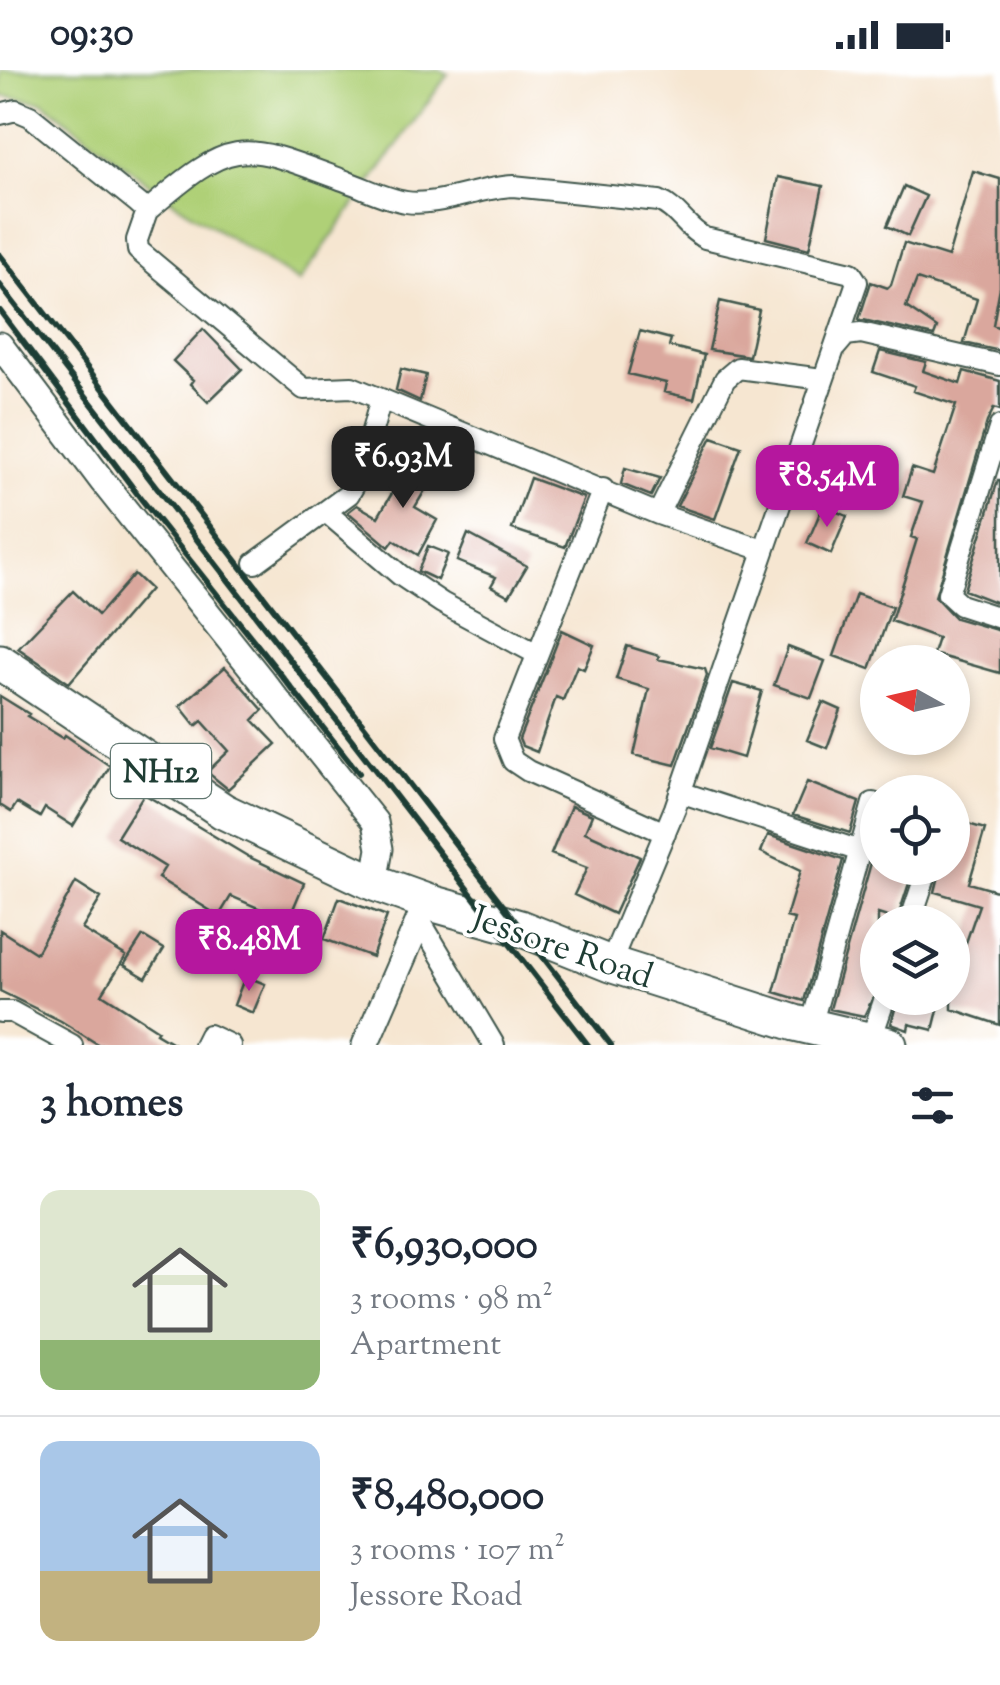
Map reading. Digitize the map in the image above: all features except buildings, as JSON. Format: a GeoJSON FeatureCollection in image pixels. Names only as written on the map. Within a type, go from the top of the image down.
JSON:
{"type":"FeatureCollection","features":[{"type":"Feature","properties":{"kind":"highway","name":"Jessore Road"},"geometry":{"type":"LineString","coordinates":[[0,662],[223,811],[374,882],[423,911],[520,928],[610,964],[803,1024]]}},
{"type":"Feature","properties":{"kind":"highway","name":"NH12"},"geometry":{"type":"LineString","coordinates":[[803,1024],[876,1044]]}},
{"type":"Feature","properties":{"kind":"street"},"geometry":{"type":"LineString","coordinates":[[0,114],[16,110],[30,116],[147,211]]}},
{"type":"Feature","properties":{"kind":"street"},"geometry":{"type":"LineString","coordinates":[[610,964],[680,792],[857,282],[851,273],[705,238],[659,201],[514,186],[416,203],[384,196],[276,155],[252,150],[211,160],[147,211],[137,240],[138,250],[304,388],[352,387],[658,514],[763,550]]}},
{"type":"Feature","properties":{"kind":"street"},"geometry":{"type":"LineString","coordinates":[[834,349],[846,335],[860,333],[1000,365]]}},
{"type":"Feature","properties":{"kind":"street"},"geometry":{"type":"LineString","coordinates":[[0,345],[375,822],[380,848],[374,882]]}},
{"type":"Feature","properties":{"kind":"street"},"geometry":{"type":"LineString","coordinates":[[658,514],[724,379],[738,368],[822,379]]}},
{"type":"Feature","properties":{"kind":"street"},"geometry":{"type":"LineString","coordinates":[[255,563],[349,494],[359,477],[381,398]]}},
{"type":"Feature","properties":{"kind":"street"},"geometry":{"type":"LineString","coordinates":[[1000,426],[948,594],[960,605],[1000,618]]}},
{"type":"Feature","properties":{"kind":"street"},"geometry":{"type":"LineString","coordinates":[[602,489],[504,739],[514,761],[528,770],[665,832]]}},
{"type":"Feature","properties":{"kind":"street"},"geometry":{"type":"LineString","coordinates":[[326,512],[400,575],[442,604],[537,654]]}},
{"type":"Feature","properties":{"kind":"street"},"geometry":{"type":"LineString","coordinates":[[680,792],[860,851],[803,1024]]}},
{"type":"Feature","properties":{"kind":"street"},"geometry":{"type":"LineString","coordinates":[[365,1045],[423,911]]}},
{"type":"Feature","properties":{"kind":"street"},"geometry":{"type":"LineString","coordinates":[[423,911],[494,1045]]}},
{"type":"Feature","properties":{"kind":"street"},"geometry":{"type":"LineString","coordinates":[[0,1012],[12,1012],[72,1045]]}},
{"type":"Feature","properties":{"kind":"street"},"geometry":{"type":"LineString","coordinates":[[876,1044],[882,1015]]}},
{"type":"Feature","properties":{"kind":"street"},"geometry":{"type":"LineString","coordinates":[[204,1045],[209,1035],[230,1045]]}},
{"type":"Feature","properties":{"kind":"green space"},"geometry":{"type":"Polygon","coordinates":[[[0,70],[438,70],[448,74],[299,282],[159,192],[43,102],[0,96],[0,70]]]}},
{"type":"Feature","properties":{"kind":"railway"},"geometry":{"type":"LineString","coordinates":[[0,255],[611,1045]]}},
{"type":"Feature","properties":{"kind":"railway"},"geometry":{"type":"LineString","coordinates":[[0,285],[588,1045]]}},
{"type":"Feature","properties":{"kind":"railway"},"geometry":{"type":"LineString","coordinates":[[0,311],[142,500],[359,773]]}}]}
